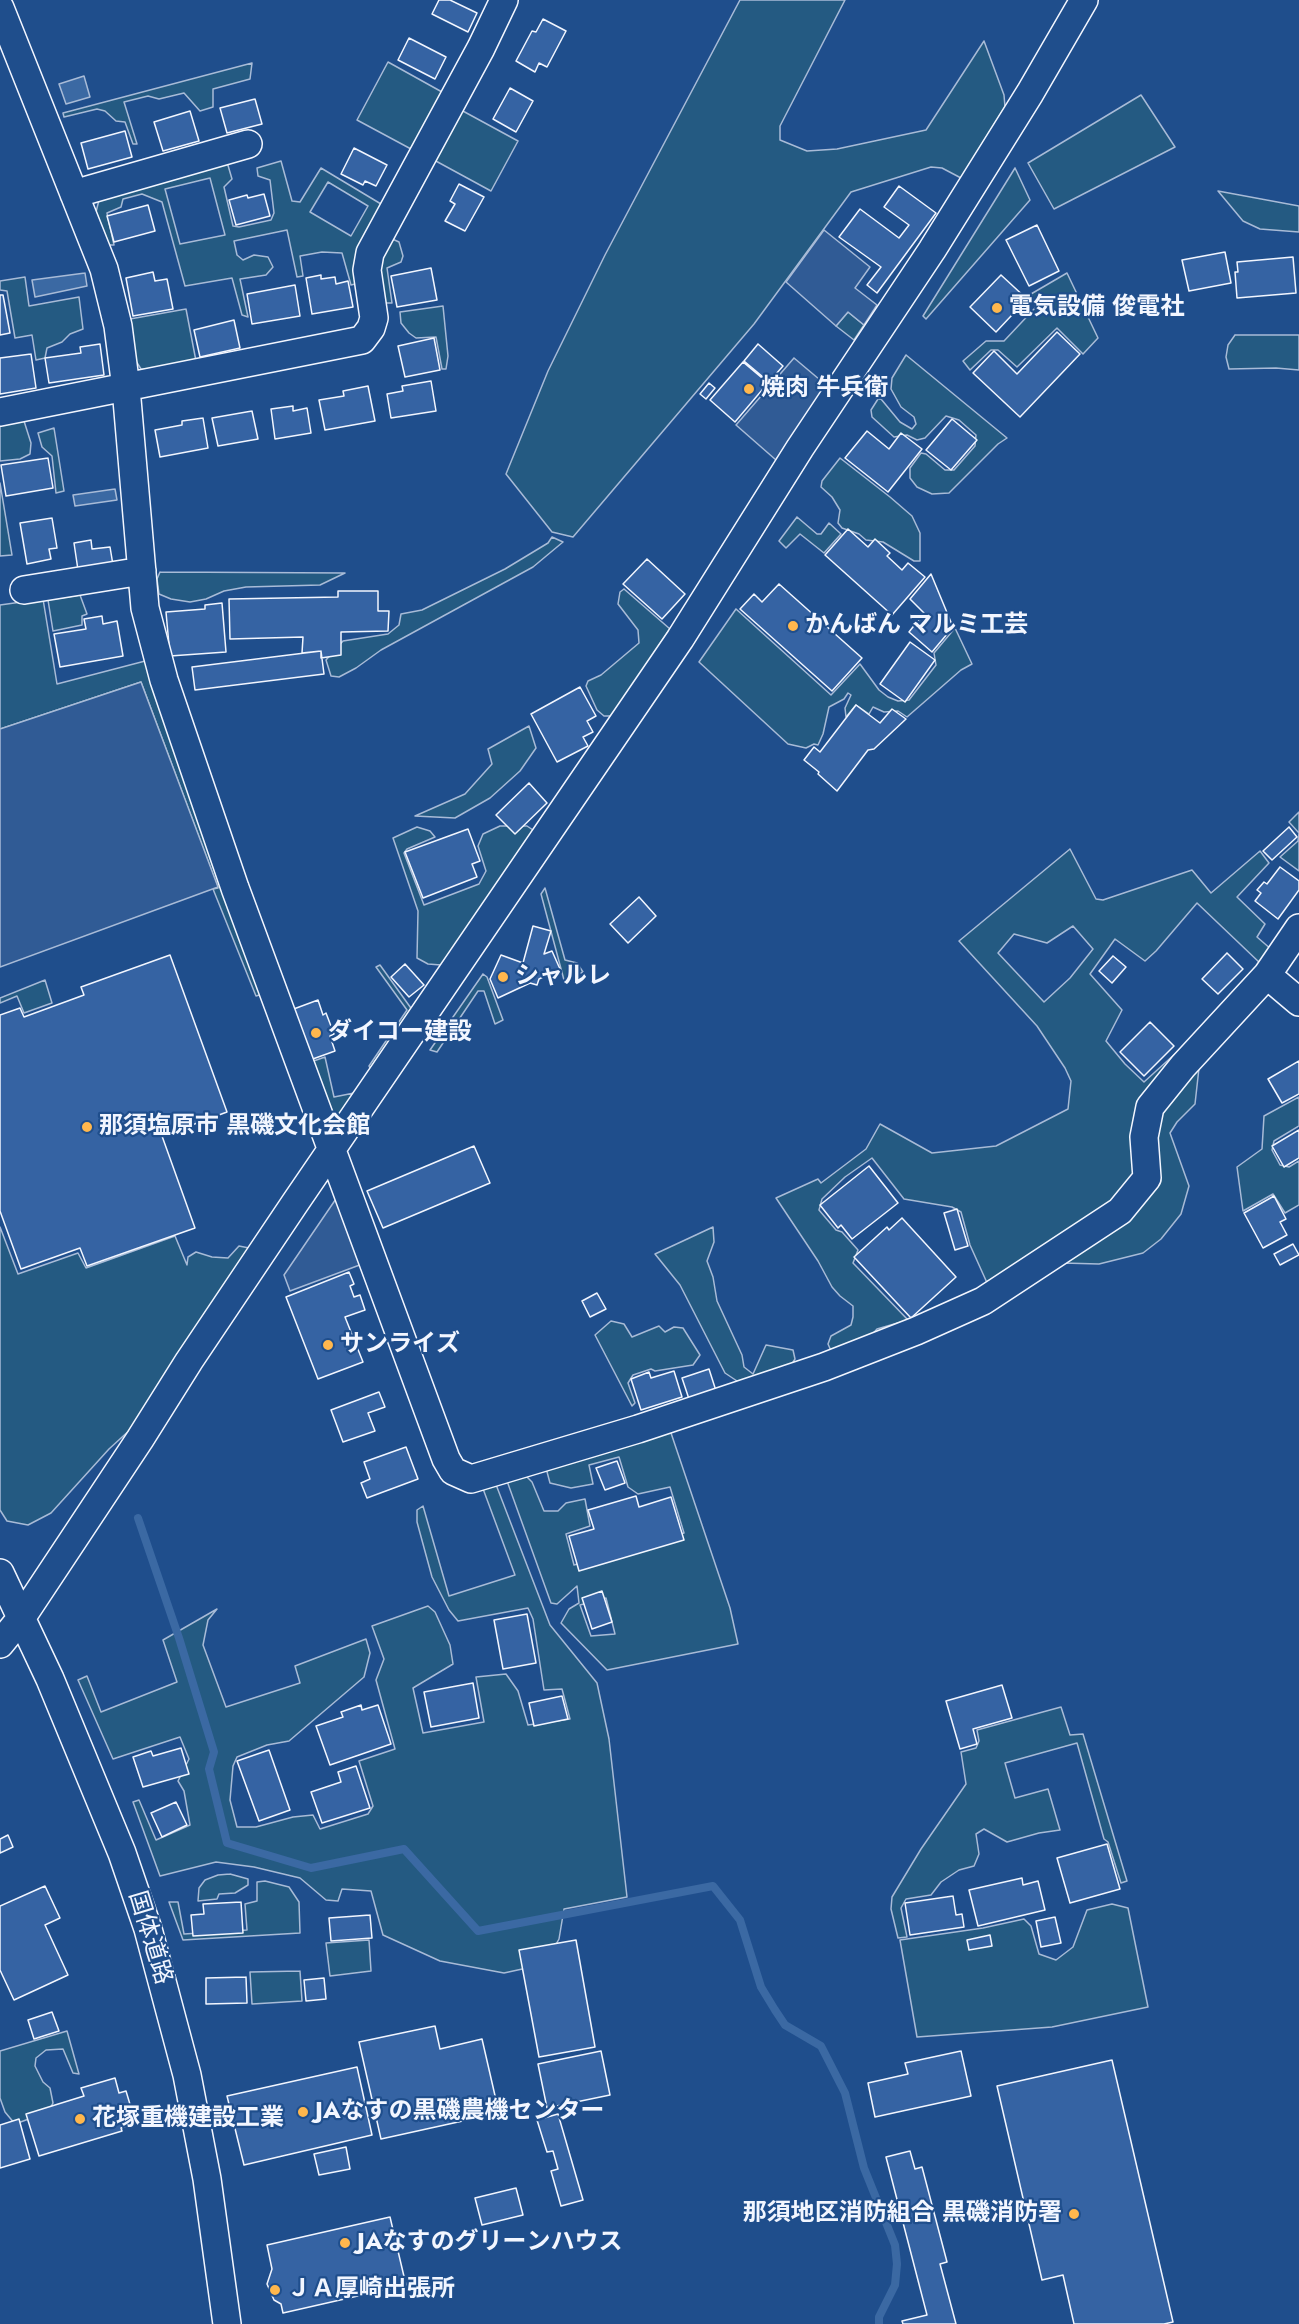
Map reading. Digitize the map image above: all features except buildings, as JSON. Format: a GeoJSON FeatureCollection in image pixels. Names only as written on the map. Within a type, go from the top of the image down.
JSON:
{"type":"FeatureCollection","features":[{"type":"Feature","properties":{"kind":"street"},"geometry":{"type":"LineString","coordinates":[[0,412],[362,340],[371,328],[374,318],[367,270],[370,253],[504,0]]}},
{"type":"Feature","properties":{"kind":"street"},"geometry":{"type":"LineString","coordinates":[[0,1644],[22,1617],[189,1360],[680,639],[800,448],[932,250],[1030,93],[1084,0]]}},
{"type":"Feature","properties":{"kind":"street"},"geometry":{"type":"LineString","coordinates":[[0,8],[104,269],[118,326],[126,388],[145,608],[164,680],[235,888],[331,1152],[453,1471],[471,1479],[638,1429],[824,1367],[916,1331],[983,1301],[1120,1211],[1147,1178],[1144,1137],[1150,1107],[1183,1066],[1267,975],[1299,928]]}},
{"type":"Feature","properties":{"kind":"street"},"geometry":{"type":"LineString","coordinates":[[74,194],[248,144]]}},
{"type":"Feature","properties":{"kind":"street"},"geometry":{"type":"LineString","coordinates":[[24,590],[142,571]]}},
{"type":"Feature","properties":{"kind":"street"},"geometry":{"type":"LineString","coordinates":[[1267,975],[1299,1002]]}},
{"type":"Feature","properties":{"kind":"street","name":"国体道路"},"geometry":{"type":"LineString","coordinates":[[0,1573],[22,1617],[122,1853],[151,1939],[187,2075],[207,2179],[227,2324]]}},
{"type":"Feature","properties":{"kind":"shaded area"},"geometry":{"type":"Polygon","coordinates":[[[740,0],[845,0],[780,126],[780,140],[807,151],[837,149],[926,130],[984,41],[1004,95],[1005,107],[961,178],[942,168],[931,167],[851,192],[754,324],[573,537],[552,532],[506,474],[548,371],[605,255],[740,0]]]}},
{"type":"Feature","properties":{"kind":"shaded area"},"geometry":{"type":"Polygon","coordinates":[[[388,62],[442,92],[411,149],[357,120],[388,62]]]}},
{"type":"Feature","properties":{"kind":"shaded area"},"geometry":{"type":"Polygon","coordinates":[[[252,63],[250,79],[213,89],[213,107],[200,111],[184,93],[159,99],[148,96],[124,102],[137,144],[133,144],[125,122],[116,121],[105,111],[97,109],[64,117],[63,113],[252,63]]]}},
{"type":"Feature","properties":{"kind":"shaded area"},"geometry":{"type":"Polygon","coordinates":[[[84,76],[90,97],[66,104],[59,84],[84,76]]]}},
{"type":"Feature","properties":{"kind":"shaded area"},"geometry":{"type":"Polygon","coordinates":[[[1141,95],[1175,147],[1054,209],[1028,163],[1141,95]]]}},
{"type":"Feature","properties":{"kind":"shaded area"},"geometry":{"type":"Polygon","coordinates":[[[461,110],[518,141],[491,191],[434,160],[461,110]]]}},
{"type":"Feature","properties":{"kind":"shaded area"},"geometry":{"type":"Polygon","coordinates":[[[281,161],[292,201],[300,202],[321,168],[381,204],[358,262],[355,284],[351,285],[342,253],[322,252],[300,256],[303,276],[297,277],[287,230],[234,241],[237,255],[243,260],[254,255],[268,257],[273,267],[266,275],[240,279],[248,317],[242,315],[232,278],[185,286],[162,202],[142,194],[123,199],[121,207],[107,213],[114,245],[109,245],[96,212],[99,200],[227,162],[232,179],[224,187],[233,226],[239,227],[271,220],[274,213],[270,180],[258,176],[257,168],[281,161]],[[210,178],[165,189],[180,244],[225,235],[210,178]],[[328,182],[310,212],[351,236],[368,206],[328,182]]]}},
{"type":"Feature","properties":{"kind":"shaded area"},"geometry":{"type":"Polygon","coordinates":[[[1015,168],[1030,200],[926,319],[923,316],[1015,168]]]}},
{"type":"Feature","properties":{"kind":"shaded area"},"geometry":{"type":"Polygon","coordinates":[[[1218,191],[1299,206],[1299,232],[1260,229],[1243,221],[1218,191]]]}},
{"type":"Feature","properties":{"kind":"shaded area"},"geometry":{"type":"Polygon","coordinates":[[[824,230],[870,267],[855,288],[877,305],[864,325],[848,312],[836,326],[786,282],[824,230]]]}},
{"type":"Feature","properties":{"kind":"shaded area"},"geometry":{"type":"Polygon","coordinates":[[[390,238],[399,242],[403,256],[401,262],[387,268],[392,303],[385,303],[378,263],[390,238]]]}},
{"type":"Feature","properties":{"kind":"shaded area"},"geometry":{"type":"Polygon","coordinates":[[[85,273],[87,286],[35,297],[32,280],[85,273]]]}},
{"type":"Feature","properties":{"kind":"shaded area"},"geometry":{"type":"Polygon","coordinates":[[[1067,273],[1098,338],[1083,354],[1057,328],[1017,367],[998,350],[991,350],[970,370],[963,361],[986,341],[1004,341],[1036,307],[1031,294],[1067,273]]]}},
{"type":"Feature","properties":{"kind":"shaded area"},"geometry":{"type":"Polygon","coordinates":[[[25,277],[29,306],[79,297],[83,329],[47,348],[45,358],[36,360],[32,335],[15,338],[7,291],[0,290],[0,281],[25,277]]]}},
{"type":"Feature","properties":{"kind":"shaded area"},"geometry":{"type":"Polygon","coordinates":[[[443,306],[448,356],[446,369],[442,369],[436,337],[416,338],[401,323],[400,312],[443,306]]]}},
{"type":"Feature","properties":{"kind":"shaded area"},"geometry":{"type":"Polygon","coordinates":[[[186,309],[196,361],[154,370],[141,369],[134,358],[130,319],[186,309]]]}},
{"type":"Feature","properties":{"kind":"shaded area"},"geometry":{"type":"Polygon","coordinates":[[[848,312],[864,325],[854,340],[836,326],[848,312]]]}},
{"type":"Feature","properties":{"kind":"shaded area"},"geometry":{"type":"Polygon","coordinates":[[[1235,335],[1299,335],[1299,370],[1229,369],[1226,357],[1228,345],[1235,335]]]}},
{"type":"Feature","properties":{"kind":"shaded area"},"geometry":{"type":"Polygon","coordinates":[[[906,355],[1007,438],[998,444],[949,493],[932,494],[917,487],[910,478],[910,468],[921,453],[926,454],[945,470],[954,470],[975,446],[976,435],[959,420],[946,416],[925,438],[917,440],[907,435],[894,437],[872,417],[871,410],[878,399],[881,399],[900,422],[912,429],[916,424],[914,417],[901,407],[891,389],[892,378],[906,355]]]}},
{"type":"Feature","properties":{"kind":"shaded area"},"geometry":{"type":"Polygon","coordinates":[[[794,358],[826,385],[776,460],[736,425],[794,358]]]}},
{"type":"Feature","properties":{"kind":"shaded area"},"geometry":{"type":"Polygon","coordinates":[[[24,421],[31,443],[30,454],[20,459],[0,461],[0,425],[24,421]]]}},
{"type":"Feature","properties":{"kind":"shaded area"},"geometry":{"type":"Polygon","coordinates":[[[54,428],[64,491],[56,493],[52,456],[42,447],[38,433],[54,428]]]}},
{"type":"Feature","properties":{"kind":"shaded area"},"geometry":{"type":"Polygon","coordinates":[[[840,458],[912,516],[920,533],[920,561],[914,561],[883,542],[866,540],[859,534],[842,528],[838,523],[840,510],[832,497],[821,487],[822,481],[840,458]]]}},
{"type":"Feature","properties":{"kind":"shaded area"},"geometry":{"type":"Polygon","coordinates":[[[0,483],[12,555],[0,556],[0,483]]]}},
{"type":"Feature","properties":{"kind":"shaded area"},"geometry":{"type":"Polygon","coordinates":[[[115,489],[117,500],[75,506],[73,495],[115,489]]]}},
{"type":"Feature","properties":{"kind":"shaded area"},"geometry":{"type":"Polygon","coordinates":[[[797,517],[817,534],[821,534],[829,523],[841,534],[824,553],[800,534],[786,548],[779,541],[797,517]]]}},
{"type":"Feature","properties":{"kind":"shaded area"},"geometry":{"type":"Polygon","coordinates":[[[552,537],[563,542],[533,567],[381,650],[356,668],[339,677],[331,676],[326,660],[343,641],[388,634],[399,625],[401,614],[422,610],[505,569],[548,543],[552,537]]]}},
{"type":"Feature","properties":{"kind":"shaded area"},"geometry":{"type":"Polygon","coordinates":[[[160,572],[345,573],[320,585],[246,587],[224,591],[206,599],[190,602],[171,599],[159,594],[157,579],[160,572]]]}},
{"type":"Feature","properties":{"kind":"shaded area"},"geometry":{"type":"Polygon","coordinates":[[[624,589],[670,629],[612,716],[604,716],[597,710],[586,686],[588,681],[601,675],[639,643],[638,630],[618,604],[620,592],[624,589]]]}},
{"type":"Feature","properties":{"kind":"shaded area"},"geometry":{"type":"Polygon","coordinates":[[[80,595],[87,614],[82,616],[82,625],[53,631],[48,600],[80,595]]]}},
{"type":"Feature","properties":{"kind":"shaded area"},"geometry":{"type":"Polygon","coordinates":[[[43,599],[57,684],[149,660],[263,994],[256,996],[213,889],[218,888],[141,682],[0,729],[0,605],[43,599]]]}},
{"type":"Feature","properties":{"kind":"shaded area"},"geometry":{"type":"Polygon","coordinates":[[[736,609],[831,695],[860,664],[879,690],[888,697],[898,701],[909,700],[936,665],[934,653],[955,628],[972,664],[961,670],[907,717],[898,711],[884,712],[873,707],[869,714],[856,705],[846,717],[845,708],[851,695],[848,693],[844,699],[829,707],[818,745],[814,744],[806,748],[788,744],[699,662],[736,609]]]}},
{"type":"Feature","properties":{"kind":"shaded area"},"geometry":{"type":"Polygon","coordinates":[[[141,682],[218,887],[0,967],[0,729],[141,682]]]}},
{"type":"Feature","properties":{"kind":"shaded area"},"geometry":{"type":"Polygon","coordinates":[[[529,726],[536,748],[520,771],[490,798],[455,818],[415,816],[465,794],[492,764],[488,749],[529,726]]]}},
{"type":"Feature","properties":{"kind":"shaded area"},"geometry":{"type":"Polygon","coordinates":[[[1299,812],[1299,833],[1289,822],[1299,812]]]}},
{"type":"Feature","properties":{"kind":"shaded area"},"geometry":{"type":"Polygon","coordinates":[[[500,826],[527,826],[533,830],[535,838],[452,957],[441,965],[428,964],[417,958],[418,911],[393,838],[417,827],[430,831],[435,837],[407,849],[404,853],[424,905],[479,884],[486,871],[478,846],[483,834],[500,826]]]}},
{"type":"Feature","properties":{"kind":"shaded area"},"geometry":{"type":"Polygon","coordinates":[[[1299,833],[1299,871],[1280,857],[1298,841],[1299,833]]]}},
{"type":"Feature","properties":{"kind":"shaded area"},"geometry":{"type":"Polygon","coordinates":[[[1070,849],[1096,899],[1103,900],[1192,870],[1211,893],[1260,851],[1269,863],[1237,897],[1265,924],[1257,937],[1272,950],[1261,964],[1197,903],[1145,961],[1115,939],[1090,974],[1122,1010],[1106,1041],[1144,1082],[1187,1043],[1200,1059],[1195,1104],[1177,1122],[1170,1133],[1189,1186],[1181,1214],[1161,1239],[1143,1253],[1099,1264],[1063,1263],[988,1285],[970,1245],[961,1212],[952,1207],[904,1199],[872,1158],[845,1177],[822,1199],[819,1210],[858,1250],[853,1263],[908,1320],[877,1329],[868,1339],[832,1353],[828,1344],[831,1336],[851,1325],[853,1306],[832,1287],[818,1261],[776,1198],[818,1179],[821,1183],[866,1149],[880,1124],[932,1153],[996,1146],[1068,1109],[1071,1081],[1065,1068],[1037,1026],[959,941],[1070,849]],[[1073,926],[1047,943],[1014,934],[998,953],[1044,1002],[1070,978],[1093,949],[1073,926]]]}},
{"type":"Feature","properties":{"kind":"shaded area"},"geometry":{"type":"Polygon","coordinates":[[[545,888],[565,960],[577,963],[583,972],[564,980],[541,894],[545,888]]]}},
{"type":"Feature","properties":{"kind":"shaded area"},"geometry":{"type":"Polygon","coordinates":[[[380,965],[413,1011],[372,1072],[369,1066],[407,1010],[376,967],[380,965]]]}},
{"type":"Feature","properties":{"kind":"shaded area"},"geometry":{"type":"Polygon","coordinates":[[[483,974],[487,977],[503,1020],[495,1024],[484,991],[478,991],[437,1052],[430,1050],[483,974]]]}},
{"type":"Feature","properties":{"kind":"shaded area"},"geometry":{"type":"Polygon","coordinates":[[[45,980],[52,1003],[24,1013],[17,996],[0,1003],[0,998],[45,980]]]}},
{"type":"Feature","properties":{"kind":"shaded area"},"geometry":{"type":"Polygon","coordinates":[[[325,1057],[334,1097],[354,1093],[331,1126],[308,1063],[325,1057]]]}},
{"type":"Feature","properties":{"kind":"shaded area"},"geometry":{"type":"Polygon","coordinates":[[[1299,1097],[1299,1126],[1274,1141],[1272,1150],[1280,1165],[1289,1167],[1299,1161],[1299,1205],[1285,1213],[1273,1194],[1243,1211],[1237,1167],[1262,1149],[1264,1116],[1299,1097]]]}},
{"type":"Feature","properties":{"kind":"shaded area"},"geometry":{"type":"Polygon","coordinates":[[[340,1193],[365,1263],[290,1291],[284,1275],[340,1193]]]}},
{"type":"Feature","properties":{"kind":"shaded area"},"geometry":{"type":"Polygon","coordinates":[[[0,1227],[18,1274],[78,1253],[86,1268],[175,1236],[187,1265],[188,1257],[196,1252],[212,1257],[228,1258],[239,1246],[254,1249],[132,1428],[109,1449],[51,1513],[28,1525],[7,1521],[0,1510],[0,1227]]]}},
{"type":"Feature","properties":{"kind":"shaded area"},"geometry":{"type":"Polygon","coordinates":[[[713,1227],[714,1242],[707,1261],[713,1277],[717,1301],[742,1355],[744,1367],[753,1374],[766,1345],[793,1350],[795,1359],[790,1367],[743,1385],[725,1373],[680,1285],[655,1254],[713,1227]]]}},
{"type":"Feature","properties":{"kind":"shaded area"},"geometry":{"type":"Polygon","coordinates":[[[611,1321],[624,1324],[632,1337],[659,1326],[665,1332],[674,1327],[683,1328],[700,1355],[693,1365],[655,1371],[651,1369],[633,1375],[628,1383],[635,1403],[632,1406],[595,1335],[611,1321]]]}},
{"type":"Feature","properties":{"kind":"shaded area"},"geometry":{"type":"Polygon","coordinates":[[[670,1430],[730,1608],[738,1644],[607,1670],[561,1623],[569,1609],[579,1603],[577,1586],[557,1604],[551,1603],[507,1481],[524,1474],[532,1482],[544,1511],[558,1511],[566,1503],[585,1499],[590,1526],[566,1534],[574,1565],[684,1533],[670,1487],[638,1494],[628,1487],[619,1457],[589,1465],[593,1484],[571,1488],[550,1483],[546,1468],[670,1430]],[[606,1598],[580,1605],[591,1636],[615,1634],[606,1598]]]}},
{"type":"Feature","properties":{"kind":"shaded area"},"geometry":{"type":"Polygon","coordinates":[[[495,1482],[550,1625],[597,1683],[609,1739],[627,1897],[564,1909],[559,1939],[545,1964],[504,1973],[440,1961],[383,1935],[371,1891],[342,1889],[338,1901],[326,1900],[300,1878],[254,1867],[216,1862],[160,1876],[133,1802],[139,1800],[156,1840],[190,1825],[184,1791],[178,1781],[189,1759],[180,1737],[113,1759],[78,1680],[87,1676],[101,1712],[177,1682],[163,1640],[217,1609],[208,1620],[203,1645],[226,1707],[300,1683],[295,1666],[366,1639],[370,1653],[364,1677],[289,1741],[267,1745],[237,1757],[233,1766],[230,1800],[237,1827],[256,1827],[293,1817],[313,1815],[320,1829],[368,1814],[373,1806],[359,1761],[395,1749],[376,1680],[384,1659],[372,1626],[428,1606],[435,1612],[450,1645],[453,1664],[413,1688],[423,1733],[484,1722],[476,1677],[506,1674],[518,1691],[528,1725],[570,1719],[562,1689],[544,1690],[533,1619],[528,1608],[458,1621],[449,1610],[432,1577],[417,1522],[417,1510],[423,1506],[449,1596],[515,1575],[482,1486],[495,1482]]]}},
{"type":"Feature","properties":{"kind":"shaded area"},"geometry":{"type":"Polygon","coordinates":[[[1061,1707],[1070,1735],[1083,1734],[1127,1881],[1121,1883],[1108,1842],[1104,1839],[1077,1743],[1005,1763],[1015,1798],[1048,1789],[1060,1830],[1007,1842],[984,1829],[976,1834],[979,1854],[974,1866],[959,1870],[941,1882],[931,1895],[906,1899],[901,1908],[907,1937],[898,1938],[891,1909],[892,1897],[921,1849],[966,1784],[961,1752],[976,1748],[979,1741],[977,1730],[1061,1707]]]}},
{"type":"Feature","properties":{"kind":"shaded area"},"geometry":{"type":"Polygon","coordinates":[[[230,1874],[248,1879],[248,1885],[235,1893],[219,1894],[217,1899],[198,1901],[199,1888],[205,1880],[218,1875],[230,1874]]]}},
{"type":"Feature","properties":{"kind":"shaded area"},"geometry":{"type":"Polygon","coordinates":[[[265,1881],[289,1887],[299,1902],[300,1933],[183,1940],[169,1902],[178,1902],[184,1934],[247,1930],[245,1904],[257,1901],[257,1882],[265,1881]]]}},
{"type":"Feature","properties":{"kind":"shaded area"},"geometry":{"type":"Polygon","coordinates":[[[1112,1904],[1128,1908],[1148,2007],[1052,2027],[917,2037],[900,1940],[983,1928],[1024,1919],[1031,1926],[1039,1954],[1056,1960],[1073,1947],[1087,1910],[1112,1904]]]}},
{"type":"Feature","properties":{"kind":"shaded area"},"geometry":{"type":"Polygon","coordinates":[[[369,1940],[371,1971],[330,1976],[326,1943],[369,1940]]]}},
{"type":"Feature","properties":{"kind":"shaded area"},"geometry":{"type":"Polygon","coordinates":[[[300,1971],[302,2001],[252,2004],[250,1972],[300,1971]]]}},
{"type":"Feature","properties":{"kind":"shaded area"},"geometry":{"type":"Polygon","coordinates":[[[67,2031],[79,2074],[73,2073],[63,2049],[46,2050],[36,2058],[35,2066],[43,2082],[50,2088],[53,2103],[48,2112],[15,2124],[5,2112],[0,2098],[0,2051],[67,2031]]]}},
{"type":"Feature","properties":{"kind":"waterway"},"geometry":{"type":"LineString","coordinates":[[138,1518],[179,1638],[214,1752],[209,1769],[227,1843],[311,1868],[404,1849],[478,1931],[713,1886],[740,1920],[761,1987],[775,2010],[785,2025],[821,2046],[845,2093],[864,2168],[895,2245],[897,2264],[895,2285],[879,2317],[879,2324]]}},
{"type":"Feature","properties":{"kind":"place","name":"電気設備 俊電社"},"geometry":{"type":"Point","coordinates":[997,308]}},
{"type":"Feature","properties":{"kind":"place","name":"焼肉 牛兵衛"},"geometry":{"type":"Point","coordinates":[749,389]}},
{"type":"Feature","properties":{"kind":"place","name":"かんばん マルミ工芸"},"geometry":{"type":"Point","coordinates":[793,626]}},
{"type":"Feature","properties":{"kind":"place","name":"シャルレ"},"geometry":{"type":"Point","coordinates":[503,977]}},
{"type":"Feature","properties":{"kind":"place","name":"ダイコー建設"},"geometry":{"type":"Point","coordinates":[316,1033]}},
{"type":"Feature","properties":{"kind":"place","name":"那須塩原市 黒磯文化会館"},"geometry":{"type":"Point","coordinates":[87,1127]}},
{"type":"Feature","properties":{"kind":"place","name":"サンライズ"},"geometry":{"type":"Point","coordinates":[328,1345]}},
{"type":"Feature","properties":{"kind":"place","name":"JAなすの黒磯農機センター"},"geometry":{"type":"Point","coordinates":[303,2112]}},
{"type":"Feature","properties":{"kind":"place","name":"花塚重機建設工業"},"geometry":{"type":"Point","coordinates":[80,2119]}},
{"type":"Feature","properties":{"kind":"place","name":"那須地区消防組合 黒磯消防署"},"geometry":{"type":"Point","coordinates":[1074,2214]}},
{"type":"Feature","properties":{"kind":"place","name":"JAなすのグリーンハウス"},"geometry":{"type":"Point","coordinates":[345,2243]}},
{"type":"Feature","properties":{"kind":"place","name":"ＪＡ厚崎出張所"},"geometry":{"type":"Point","coordinates":[275,2290]}}]}
